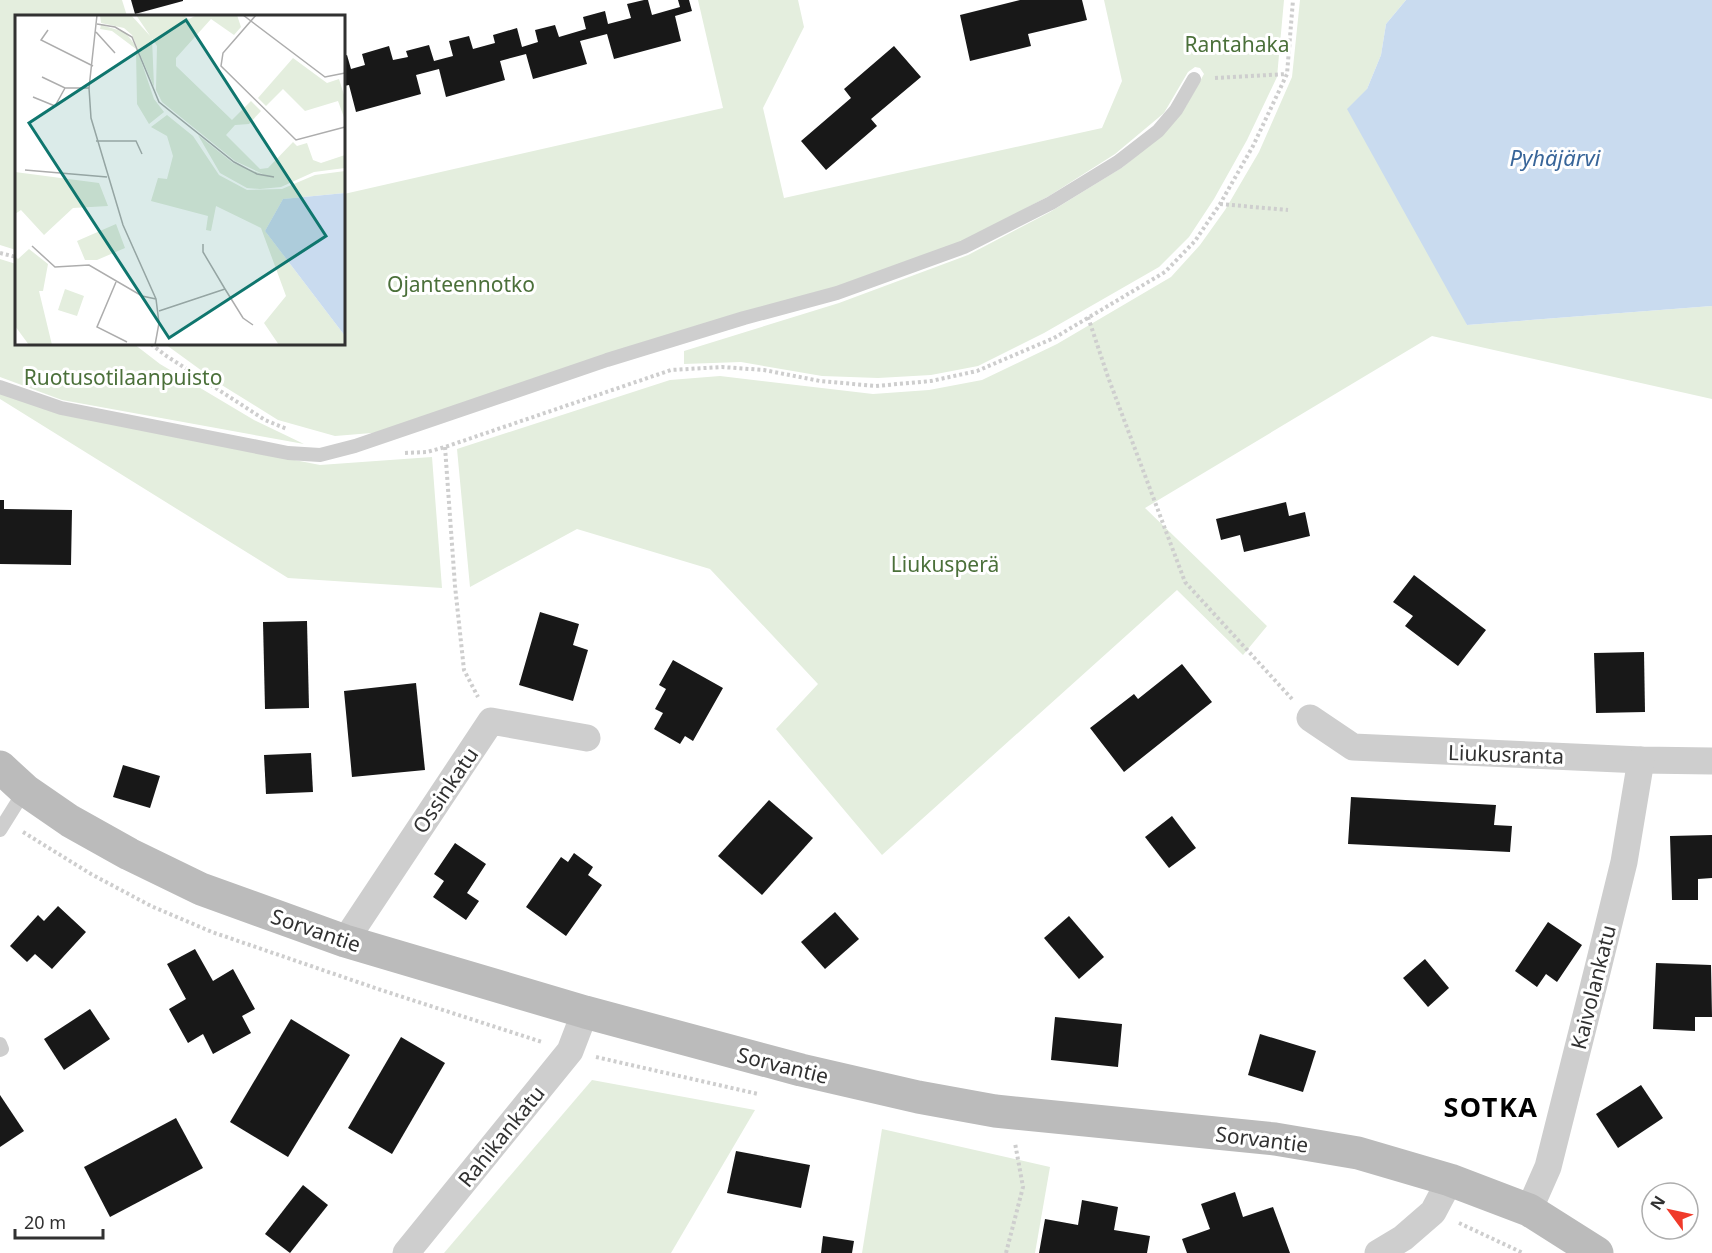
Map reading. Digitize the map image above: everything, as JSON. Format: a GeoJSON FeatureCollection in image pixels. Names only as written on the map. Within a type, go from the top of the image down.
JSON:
{"type":"FeatureCollection","features":[{"type":"Feature","properties":{"kind":"main road","name":"Sorvantie"},"geometry":{"type":"LineString","coordinates":[[0,767],[25,790],[70,820],[129,854],[201,889],[345,941],[585,1012],[801,1070],[918,1097],[995,1111],[1275,1139],[1358,1153],[1450,1180],[1529,1210],[1597,1253]]}},
{"type":"Feature","properties":{"kind":"street","name":"Liukusranta"},"geometry":{"type":"LineString","coordinates":[[1310,718],[1353,747],[1641,760],[1712,760]]}},
{"type":"Feature","properties":{"kind":"street"},"geometry":{"type":"LineString","coordinates":[[490,721],[587,738]]}},
{"type":"Feature","properties":{"kind":"street","name":"Ossinkatu"},"geometry":{"type":"LineString","coordinates":[[345,941],[490,721]]}},
{"type":"Feature","properties":{"kind":"street","name":"Kaivolankatu"},"geometry":{"type":"LineString","coordinates":[[1529,1210],[1548,1167],[1595,979],[1624,862],[1641,760]]}},
{"type":"Feature","properties":{"kind":"street","name":"Rahikankatu"},"geometry":{"type":"LineString","coordinates":[[406,1253],[570,1051],[585,1012]]}},
{"type":"Feature","properties":{"kind":"street"},"geometry":{"type":"LineString","coordinates":[[1378,1253],[1403,1238],[1433,1212],[1450,1180]]}},
{"type":"Feature","properties":{"kind":"lane"},"geometry":{"type":"LineString","coordinates":[[0,387],[61,408],[288,453],[320,455],[355,446],[607,360],[744,318],[837,293],[964,247],[1051,203],[1118,162],[1158,131],[1176,110],[1194,79]]}},
{"type":"Feature","properties":{"kind":"lane"},"geometry":{"type":"LineString","coordinates":[[0,830],[25,790]]}},
{"type":"Feature","properties":{"kind":"lane"},"geometry":{"type":"LineString","coordinates":[[0,1044],[3,1049],[0,1050]]}},
{"type":"Feature","properties":{"kind":"path"},"geometry":{"type":"LineString","coordinates":[[1194,79],[1287,74]]}},
{"type":"Feature","properties":{"kind":"path"},"geometry":{"type":"LineString","coordinates":[[1220,204],[1288,210]]}},
{"type":"Feature","properties":{"kind":"path"},"geometry":{"type":"LineString","coordinates":[[0,253],[15,257]]}},
{"type":"Feature","properties":{"kind":"path"},"geometry":{"type":"LineString","coordinates":[[1088,317],[1112,388],[1185,582],[1310,718]]}},
{"type":"Feature","properties":{"kind":"path"},"geometry":{"type":"LineString","coordinates":[[445,447],[455,586],[464,670],[490,721]]}},
{"type":"Feature","properties":{"kind":"path"},"geometry":{"type":"LineString","coordinates":[[1006,1253],[1023,1186],[1015,1142]]}},
{"type":"Feature","properties":{"kind":"green space"},"geometry":{"type":"Polygon","coordinates":[[[0,0],[122,0],[127,15],[15,15],[15,250],[0,245],[0,0]]]}},
{"type":"Feature","properties":{"kind":"green space","name":"Ojanteennotko"},"geometry":{"type":"Polygon","coordinates":[[[698,0],[798,0],[804,27],[763,108],[784,198],[1102,128],[1122,81],[1104,0],[1284,0],[1277,77],[1247,140],[1214,199],[1189,237],[1159,267],[1044,333],[978,366],[931,375],[878,378],[822,376],[741,362],[684,364],[684,351],[839,303],[968,255],[1050,212],[1123,167],[1162,134],[1186,106],[1204,74],[1200,68],[1195,67],[1188,72],[1164,113],[1115,154],[1049,196],[962,242],[837,288],[384,432],[335,436],[278,420],[220,384],[166,345],[345,345],[345,194],[723,108],[698,0]]]}},
{"type":"Feature","properties":{"kind":"green space","name":"Liukusperä"},"geometry":{"type":"Polygon","coordinates":[[[1300,0],[1406,0],[1386,24],[1381,55],[1367,89],[1467,325],[1712,306],[1712,399],[1432,336],[1145,508],[1267,626],[1243,655],[1177,590],[882,855],[776,729],[818,684],[710,569],[577,529],[470,587],[457,449],[670,380],[720,376],[873,394],[929,390],[982,380],[1057,344],[1171,277],[1200,245],[1225,210],[1259,152],[1292,77],[1300,0]]]}},
{"type":"Feature","properties":{"kind":"green space","name":"Ruotusotilaanpuisto"},"geometry":{"type":"Polygon","coordinates":[[[0,259],[15,264],[15,345],[135,345],[160,364],[254,420],[304,444],[62,400],[0,377],[0,259]]]}},
{"type":"Feature","properties":{"kind":"green space"},"geometry":{"type":"Polygon","coordinates":[[[0,391],[60,414],[320,465],[432,457],[442,588],[288,578],[0,399],[0,391]]]}},
{"type":"Feature","properties":{"kind":"green space"},"geometry":{"type":"Polygon","coordinates":[[[592,1080],[755,1110],[671,1253],[444,1253],[592,1080]]]}},
{"type":"Feature","properties":{"kind":"green space"},"geometry":{"type":"Polygon","coordinates":[[[882,1129],[1050,1167],[1035,1253],[862,1253],[882,1129]]]}},
{"type":"Feature","properties":{"kind":"water","name":"Pyhäjärvi"},"geometry":{"type":"Polygon","coordinates":[[[1406,0],[1712,0],[1712,306],[1467,325],[1347,109],[1367,89],[1381,55],[1386,24],[1406,0]]]}},
{"type":"Feature","properties":{"kind":"building"},"geometry":{"type":"Polygon","coordinates":[[[131,0],[183,0],[183,1],[135,14],[131,0]]]}},
{"type":"Feature","properties":{"kind":"building"},"geometry":{"type":"Polygon","coordinates":[[[648,0],[652,15],[680,7],[678,0],[689,0],[692,11],[675,16],[681,41],[614,59],[607,34],[580,41],[587,64],[533,79],[526,54],[500,61],[505,80],[446,97],[439,69],[416,75],[421,94],[356,112],[349,85],[345,86],[345,56],[347,55],[351,69],[365,65],[362,54],[389,46],[393,60],[408,57],[406,51],[429,45],[434,61],[453,56],[449,41],[469,36],[473,49],[495,43],[493,35],[517,28],[522,47],[538,42],[535,30],[555,25],[559,37],[586,29],[583,17],[605,11],[608,24],[631,18],[627,4],[648,0]]]}},
{"type":"Feature","properties":{"kind":"building"},"geometry":{"type":"Polygon","coordinates":[[[1020,0],[1082,0],[1087,20],[1028,34],[1031,46],[970,61],[960,15],[1020,0]]]}},
{"type":"Feature","properties":{"kind":"building"},"geometry":{"type":"Polygon","coordinates":[[[894,46],[921,77],[871,119],[877,126],[826,170],[801,141],[851,98],[844,89],[894,46]]]}},
{"type":"Feature","properties":{"kind":"building"},"geometry":{"type":"Polygon","coordinates":[[[0,500],[4,500],[4,509],[72,510],[71,565],[0,564],[0,500]]]}},
{"type":"Feature","properties":{"kind":"building"},"geometry":{"type":"Polygon","coordinates":[[[1286,502],[1289,516],[1305,512],[1310,536],[1244,552],[1240,535],[1221,540],[1216,519],[1286,502]]]}},
{"type":"Feature","properties":{"kind":"building"},"geometry":{"type":"Polygon","coordinates":[[[1414,575],[1486,630],[1458,666],[1405,626],[1413,616],[1393,602],[1414,575]]]}},
{"type":"Feature","properties":{"kind":"building"},"geometry":{"type":"Polygon","coordinates":[[[540,612],[579,624],[573,645],[588,650],[573,701],[519,685],[540,612]]]}},
{"type":"Feature","properties":{"kind":"building"},"geometry":{"type":"Polygon","coordinates":[[[307,621],[309,708],[265,709],[263,622],[307,621]]]}},
{"type":"Feature","properties":{"kind":"building"},"geometry":{"type":"Polygon","coordinates":[[[1644,652],[1645,712],[1596,713],[1594,653],[1644,652]]]}},
{"type":"Feature","properties":{"kind":"building"},"geometry":{"type":"Polygon","coordinates":[[[673,660],[723,688],[693,741],[685,736],[680,744],[654,729],[663,713],[655,709],[666,689],[659,685],[673,660]]]}},
{"type":"Feature","properties":{"kind":"building"},"geometry":{"type":"Polygon","coordinates":[[[1182,664],[1212,702],[1124,772],[1090,728],[1134,694],[1138,699],[1182,664]]]}},
{"type":"Feature","properties":{"kind":"building"},"geometry":{"type":"Polygon","coordinates":[[[416,683],[425,770],[352,777],[344,691],[416,683]]]}},
{"type":"Feature","properties":{"kind":"building"},"geometry":{"type":"Polygon","coordinates":[[[311,753],[313,792],[266,794],[264,755],[311,753]]]}},
{"type":"Feature","properties":{"kind":"building"},"geometry":{"type":"Polygon","coordinates":[[[123,765],[160,776],[150,808],[113,797],[123,765]]]}},
{"type":"Feature","properties":{"kind":"building"},"geometry":{"type":"Polygon","coordinates":[[[1351,797],[1496,805],[1494,825],[1512,826],[1510,852],[1348,844],[1351,797]]]}},
{"type":"Feature","properties":{"kind":"building"},"geometry":{"type":"Polygon","coordinates":[[[769,800],[813,838],[762,895],[718,856],[769,800]]]}},
{"type":"Feature","properties":{"kind":"building"},"geometry":{"type":"Polygon","coordinates":[[[1172,816],[1196,848],[1169,868],[1145,837],[1172,816]]]}},
{"type":"Feature","properties":{"kind":"building"},"geometry":{"type":"Polygon","coordinates":[[[1712,835],[1712,878],[1698,879],[1698,900],[1672,900],[1670,836],[1712,835]]]}},
{"type":"Feature","properties":{"kind":"building"},"geometry":{"type":"Polygon","coordinates":[[[455,843],[486,864],[467,893],[479,901],[466,920],[433,897],[444,881],[434,874],[455,843]]]}},
{"type":"Feature","properties":{"kind":"building"},"geometry":{"type":"Polygon","coordinates":[[[574,853],[593,867],[588,875],[602,885],[566,936],[526,907],[561,857],[568,862],[574,853]]]}},
{"type":"Feature","properties":{"kind":"building"},"geometry":{"type":"Polygon","coordinates":[[[58,906],[86,932],[52,969],[35,954],[27,962],[10,946],[38,915],[44,921],[58,906]]]}},
{"type":"Feature","properties":{"kind":"building"},"geometry":{"type":"Polygon","coordinates":[[[835,912],[859,939],[825,969],[801,942],[835,912]]]}},
{"type":"Feature","properties":{"kind":"building"},"geometry":{"type":"Polygon","coordinates":[[[1069,916],[1104,957],[1079,979],[1044,938],[1069,916]]]}},
{"type":"Feature","properties":{"kind":"building"},"geometry":{"type":"Polygon","coordinates":[[[1548,922],[1582,945],[1557,982],[1546,974],[1537,987],[1515,971],[1548,922]]]}},
{"type":"Feature","properties":{"kind":"building"},"geometry":{"type":"Polygon","coordinates":[[[195,949],[213,981],[233,969],[255,1009],[242,1016],[251,1033],[213,1054],[203,1034],[188,1043],[169,1009],[186,999],[167,964],[195,949]]]}},
{"type":"Feature","properties":{"kind":"building"},"geometry":{"type":"Polygon","coordinates":[[[1425,959],[1449,988],[1428,1007],[1403,978],[1425,959]]]}},
{"type":"Feature","properties":{"kind":"building"},"geometry":{"type":"Polygon","coordinates":[[[1656,963],[1711,965],[1712,1017],[1695,1017],[1695,1031],[1653,1029],[1656,963]]]}},
{"type":"Feature","properties":{"kind":"building"},"geometry":{"type":"Polygon","coordinates":[[[90,1009],[110,1039],[64,1070],[44,1039],[90,1009]]]}},
{"type":"Feature","properties":{"kind":"building"},"geometry":{"type":"Polygon","coordinates":[[[1055,1017],[1122,1024],[1118,1067],[1051,1060],[1055,1017]]]}},
{"type":"Feature","properties":{"kind":"building"},"geometry":{"type":"Polygon","coordinates":[[[291,1019],[350,1055],[288,1157],[230,1122],[291,1019]]]}},
{"type":"Feature","properties":{"kind":"building"},"geometry":{"type":"Polygon","coordinates":[[[1260,1034],[1316,1051],[1303,1092],[1248,1075],[1260,1034]]]}},
{"type":"Feature","properties":{"kind":"building"},"geometry":{"type":"Polygon","coordinates":[[[401,1037],[445,1063],[392,1154],[348,1128],[401,1037]]]}},
{"type":"Feature","properties":{"kind":"building"},"geometry":{"type":"Polygon","coordinates":[[[1641,1085],[1663,1118],[1618,1148],[1596,1114],[1641,1085]]]}},
{"type":"Feature","properties":{"kind":"building"},"geometry":{"type":"Polygon","coordinates":[[[0,1095],[24,1131],[0,1147],[0,1095]]]}},
{"type":"Feature","properties":{"kind":"building"},"geometry":{"type":"Polygon","coordinates":[[[176,1118],[203,1168],[110,1217],[84,1167],[176,1118]]]}},
{"type":"Feature","properties":{"kind":"building"},"geometry":{"type":"Polygon","coordinates":[[[736,1151],[810,1165],[801,1208],[727,1193],[736,1151]]]}},
{"type":"Feature","properties":{"kind":"building"},"geometry":{"type":"Polygon","coordinates":[[[303,1185],[328,1205],[290,1253],[265,1234],[303,1185]]]}},
{"type":"Feature","properties":{"kind":"building"},"geometry":{"type":"Polygon","coordinates":[[[1235,1192],[1243,1217],[1273,1207],[1290,1253],[1187,1253],[1182,1239],[1210,1229],[1201,1204],[1235,1192]]]}},
{"type":"Feature","properties":{"kind":"building"},"geometry":{"type":"Polygon","coordinates":[[[1082,1200],[1118,1207],[1114,1230],[1150,1236],[1147,1253],[1039,1253],[1045,1219],[1078,1225],[1082,1200]]]}},
{"type":"Feature","properties":{"kind":"building"},"geometry":{"type":"Polygon","coordinates":[[[823,1236],[854,1241],[852,1253],[821,1253],[823,1236]]]}},
{"type":"Feature","properties":{"kind":"district","name":"SOTKA"},"geometry":{"type":"Point","coordinates":[1491,1106]}},
{"type":"Feature","properties":{"kind":"park label","name":"Rantahaka"},"geometry":{"type":"Point","coordinates":[1237,44]}}]}
